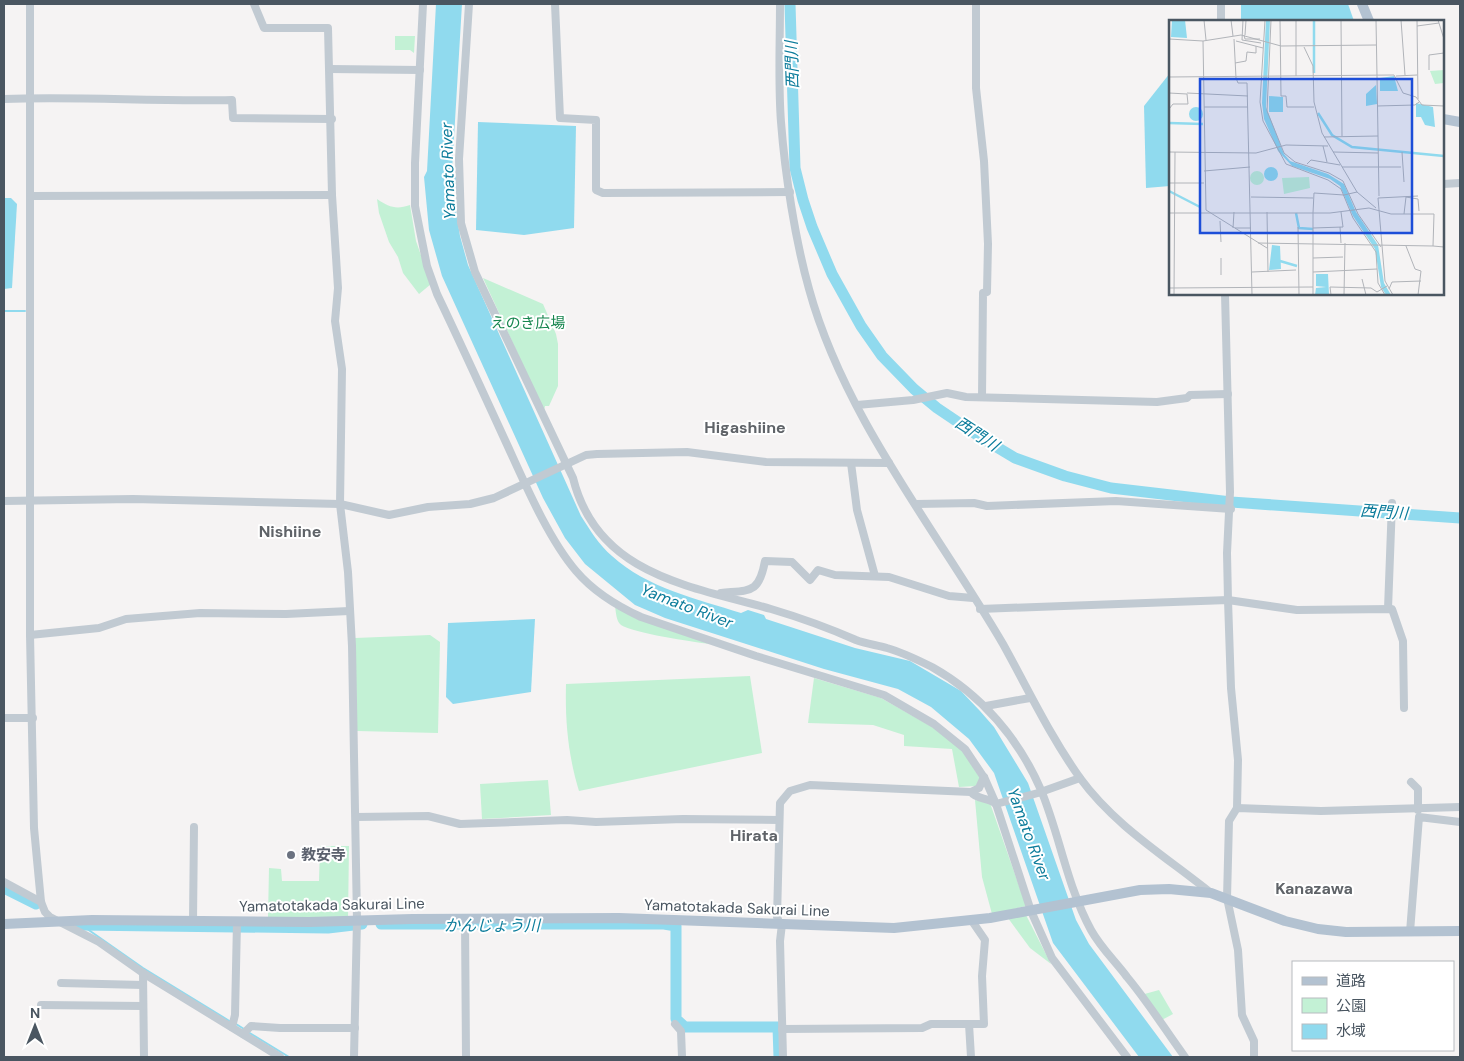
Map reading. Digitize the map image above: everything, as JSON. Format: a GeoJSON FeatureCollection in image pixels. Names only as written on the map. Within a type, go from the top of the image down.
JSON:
{"type":"FeatureCollection","features":[{"type":"Feature","properties":{"kind":"main road"},"geometry":{"type":"LineString","coordinates":[[1362,4],[1369,20]]}},
{"type":"Feature","properties":{"kind":"main road"},"geometry":{"type":"LineString","coordinates":[[1444,119],[1460,122]]}},
{"type":"Feature","properties":{"kind":"main road","name":"Yamatotakada Sakurai Line"},"geometry":{"type":"LineString","coordinates":[[4,924],[92,920],[193,921],[237,925],[465,923],[619,918],[894,928],[972,921],[1140,890],[1169,889],[1211,893],[1285,921],[1318,930],[1346,932],[1460,931]]}},
{"type":"Feature","properties":{"kind":"street"},"geometry":{"type":"LineString","coordinates":[[30,4],[30,635],[35,853],[41,902],[45,912],[50,917],[98,942],[143,973],[280,1057]]}},
{"type":"Feature","properties":{"kind":"street"},"geometry":{"type":"LineString","coordinates":[[254,4],[264,28],[328,28],[332,119],[332,195],[338,288],[335,321],[342,369],[340,504],[348,572],[352,646],[357,923],[354,1057]]}},
{"type":"Feature","properties":{"kind":"street"},"geometry":{"type":"LineString","coordinates":[[423,4],[415,206],[427,266],[437,294],[526,484],[560,549],[576,572],[624,609],[640,617],[756,656],[884,695],[954,738],[965,749],[984,776],[998,804],[1032,910],[1060,972],[1127,1057]]}},
{"type":"Feature","properties":{"kind":"street"},"geometry":{"type":"LineString","coordinates":[[469,4],[459,159],[461,223],[475,272],[593,526],[632,562],[656,576],[778,611],[857,640],[889,648],[939,672],[986,706],[1023,754],[1040,792],[1077,901],[1091,930],[1104,950],[1127,976],[1185,1057]]}},
{"type":"Feature","properties":{"kind":"street"},"geometry":{"type":"LineString","coordinates":[[556,4],[560,118],[596,120],[596,190],[603,193],[790,192]]}},
{"type":"Feature","properties":{"kind":"street"},"geometry":{"type":"LineString","coordinates":[[780,4],[780,120],[790,192],[812,299],[842,377],[889,463],[1003,644],[1030,698],[1080,778],[1122,823],[1160,856],[1211,893]]}},
{"type":"Feature","properties":{"kind":"street"},"geometry":{"type":"LineString","coordinates":[[976,4],[976,88],[984,161],[988,244],[987,292],[983,294],[982,397]]}},
{"type":"Feature","properties":{"kind":"street"},"geometry":{"type":"LineString","coordinates":[[1221,4],[1221,20]]}},
{"type":"Feature","properties":{"kind":"street"},"geometry":{"type":"LineString","coordinates":[[330,69],[420,70]]}},
{"type":"Feature","properties":{"kind":"street"},"geometry":{"type":"LineString","coordinates":[[4,99],[129,98],[187,101],[232,100],[234,118],[332,119]]}},
{"type":"Feature","properties":{"kind":"street"},"geometry":{"type":"LineString","coordinates":[[1444,184],[1460,183]]}},
{"type":"Feature","properties":{"kind":"street"},"geometry":{"type":"LineString","coordinates":[[31,196],[332,195]]}},
{"type":"Feature","properties":{"kind":"street"},"geometry":{"type":"LineString","coordinates":[[1225,295],[1230,492],[1227,553],[1228,600],[1231,688],[1238,760],[1237,808],[1229,821],[1227,898],[1238,950],[1242,1015],[1254,1042],[1254,1057]]}},
{"type":"Feature","properties":{"kind":"street"},"geometry":{"type":"LineString","coordinates":[[857,405],[913,400],[947,393],[966,397],[1157,402],[1187,398],[1190,395],[1228,394]]}},
{"type":"Feature","properties":{"kind":"street"},"geometry":{"type":"LineString","coordinates":[[4,501],[133,499],[340,504],[389,515],[428,506],[470,504],[494,498],[586,455],[687,452],[718,454],[752,461],[889,463]]}},
{"type":"Feature","properties":{"kind":"street"},"geometry":{"type":"LineString","coordinates":[[851,463],[857,510],[875,576]]}},
{"type":"Feature","properties":{"kind":"street"},"geometry":{"type":"LineString","coordinates":[[916,504],[1034,506],[1116,501],[1230,507]]}},
{"type":"Feature","properties":{"kind":"street"},"geometry":{"type":"LineString","coordinates":[[1388,609],[1389,534],[1392,504]]}},
{"type":"Feature","properties":{"kind":"street"},"geometry":{"type":"LineString","coordinates":[[715,594],[753,589],[762,580],[765,561],[792,562],[810,580],[818,570],[834,575],[875,576],[906,581],[921,588],[949,596],[973,598]]}},
{"type":"Feature","properties":{"kind":"street"},"geometry":{"type":"LineString","coordinates":[[980,609],[1228,600],[1297,610],[1392,609],[1403,641],[1405,659],[1404,708]]}},
{"type":"Feature","properties":{"kind":"street"},"geometry":{"type":"LineString","coordinates":[[30,635],[100,628],[126,619],[200,613],[286,614],[349,611]]}},
{"type":"Feature","properties":{"kind":"street"},"geometry":{"type":"LineString","coordinates":[[986,706],[1030,698]]}},
{"type":"Feature","properties":{"kind":"street"},"geometry":{"type":"LineString","coordinates":[[4,718],[33,718]]}},
{"type":"Feature","properties":{"kind":"street"},"geometry":{"type":"LineString","coordinates":[[783,1057],[781,924],[777,917],[779,820],[780,803],[784,797],[790,791],[810,785],[971,792],[979,788],[984,776]]}},
{"type":"Feature","properties":{"kind":"street"},"geometry":{"type":"LineString","coordinates":[[971,792],[975,796],[998,804],[1080,778]]}},
{"type":"Feature","properties":{"kind":"street"},"geometry":{"type":"LineString","coordinates":[[1410,932],[1419,817],[1418,789],[1411,782]]}},
{"type":"Feature","properties":{"kind":"street"},"geometry":{"type":"LineString","coordinates":[[1237,808],[1321,811],[1460,807]]}},
{"type":"Feature","properties":{"kind":"street"},"geometry":{"type":"LineString","coordinates":[[356,817],[428,816],[460,824],[566,820],[596,822],[684,819],[779,820]]}},
{"type":"Feature","properties":{"kind":"street"},"geometry":{"type":"LineString","coordinates":[[1419,817],[1460,822]]}},
{"type":"Feature","properties":{"kind":"street"},"geometry":{"type":"LineString","coordinates":[[193,921],[194,826]]}},
{"type":"Feature","properties":{"kind":"street"},"geometry":{"type":"LineString","coordinates":[[4,882],[41,902]]}},
{"type":"Feature","properties":{"kind":"street"},"geometry":{"type":"LineString","coordinates":[[782,1028],[922,1028],[931,1024],[984,1024],[982,976],[985,940],[972,921]]}},
{"type":"Feature","properties":{"kind":"street"},"geometry":{"type":"LineString","coordinates":[[465,923],[466,1057]]}},
{"type":"Feature","properties":{"kind":"street"},"geometry":{"type":"LineString","coordinates":[[232,1027],[235,1015],[237,925]]}},
{"type":"Feature","properties":{"kind":"street"},"geometry":{"type":"LineString","coordinates":[[143,973],[144,1057]]}},
{"type":"Feature","properties":{"kind":"street"},"geometry":{"type":"LineString","coordinates":[[61,983],[143,985]]}},
{"type":"Feature","properties":{"kind":"street"},"geometry":{"type":"LineString","coordinates":[[41,1005],[143,1006]]}},
{"type":"Feature","properties":{"kind":"street"},"geometry":{"type":"LineString","coordinates":[[675,1024],[681,1030],[682,1057]]}},
{"type":"Feature","properties":{"kind":"street"},"geometry":{"type":"LineString","coordinates":[[969,1024],[971,1057]]}},
{"type":"Feature","properties":{"kind":"street"},"geometry":{"type":"LineString","coordinates":[[243,1034],[251,1026],[355,1028]]}},
{"type":"Feature","properties":{"kind":"green space"},"geometry":{"type":"Polygon","coordinates":[[[395,36],[415,36],[414,53],[410,50],[395,50],[395,36]]]}},
{"type":"Feature","properties":{"kind":"green space"},"geometry":{"type":"Polygon","coordinates":[[[377,199],[393,207],[410,205],[416,241],[431,284],[419,294],[403,273],[398,257],[389,242],[379,213],[377,199]]]}},
{"type":"Feature","properties":{"kind":"green space","name":"えのき広場"},"geometry":{"type":"Polygon","coordinates":[[[483,278],[543,304],[556,334],[558,344],[558,386],[549,406],[545,406],[544,411],[483,278]]]}},
{"type":"Feature","properties":{"kind":"green space"},"geometry":{"type":"Polygon","coordinates":[[[615,606],[635,618],[710,644],[664,637],[628,628],[621,625],[618,621],[615,606]]]}},
{"type":"Feature","properties":{"kind":"green space"},"geometry":{"type":"Polygon","coordinates":[[[430,635],[440,642],[438,733],[357,731],[355,638],[430,635]]]}},
{"type":"Feature","properties":{"kind":"green space"},"geometry":{"type":"Polygon","coordinates":[[[750,676],[762,753],[579,791],[568,738],[566,684],[750,676]]]}},
{"type":"Feature","properties":{"kind":"green space"},"geometry":{"type":"Polygon","coordinates":[[[814,678],[881,698],[934,728],[961,749],[980,778],[976,786],[959,787],[952,749],[904,746],[904,735],[873,725],[808,723],[814,678]]]}},
{"type":"Feature","properties":{"kind":"green space"},"geometry":{"type":"Polygon","coordinates":[[[548,780],[551,815],[482,819],[480,784],[548,780]]]}},
{"type":"Feature","properties":{"kind":"green space"},"geometry":{"type":"Polygon","coordinates":[[[975,800],[990,803],[1026,906],[992,914],[982,877],[975,800]]]}},
{"type":"Feature","properties":{"kind":"green space"},"geometry":{"type":"Polygon","coordinates":[[[320,846],[349,846],[348,918],[268,917],[269,868],[281,869],[282,881],[319,881],[320,846]]]}},
{"type":"Feature","properties":{"kind":"green space"},"geometry":{"type":"Polygon","coordinates":[[[1026,915],[1051,964],[1030,948],[1008,918],[1026,915]]]}},
{"type":"Feature","properties":{"kind":"green space"},"geometry":{"type":"Polygon","coordinates":[[[1159,990],[1173,1014],[1160,1021],[1141,995],[1159,990]]]}},
{"type":"Feature","properties":{"kind":"water","name":"Yamato River"},"geometry":{"type":"Polygon","coordinates":[[[436,4],[462,4],[452,171],[457,181],[453,192],[460,236],[468,265],[581,516],[591,532],[612,556],[626,567],[673,591],[741,613],[748,610],[764,615],[766,619],[855,648],[910,661],[961,691],[994,727],[1028,783],[1076,920],[1089,944],[1173,1057],[1139,1057],[1053,943],[994,773],[969,739],[931,707],[898,689],[824,669],[665,618],[635,605],[585,564],[565,538],[543,498],[442,276],[429,230],[424,177],[427,171],[436,4]]]}},
{"type":"Feature","properties":{"kind":"water"},"geometry":{"type":"Polygon","coordinates":[[[1241,4],[1348,4],[1354,20],[1241,20],[1241,4]]]}},
{"type":"Feature","properties":{"kind":"water"},"geometry":{"type":"Polygon","coordinates":[[[1169,74],[1169,186],[1146,188],[1144,106],[1169,74]]]}},
{"type":"Feature","properties":{"kind":"water"},"geometry":{"type":"Polygon","coordinates":[[[478,122],[576,126],[574,228],[524,235],[476,230],[478,122]]]}},
{"type":"Feature","properties":{"kind":"water"},"geometry":{"type":"Polygon","coordinates":[[[4,198],[11,198],[17,204],[12,288],[4,289],[4,198]]]}},
{"type":"Feature","properties":{"kind":"water"},"geometry":{"type":"Polygon","coordinates":[[[535,619],[531,692],[453,704],[446,697],[448,623],[535,619]]]}},
{"type":"Feature","properties":{"kind":"waterway","name":"西門川"},"geometry":{"type":"LineString","coordinates":[[790,4],[795,168],[812,227],[832,274],[861,326],[882,356],[914,389],[937,408],[1015,458],[1065,476],[1111,488],[1231,502],[1460,518]]}},
{"type":"Feature","properties":{"kind":"waterway"},"geometry":{"type":"LineString","coordinates":[[4,311],[25,311]]}},
{"type":"Feature","properties":{"kind":"waterway","name":"かんじょう川"},"geometry":{"type":"LineString","coordinates":[[4,888],[36,904]]}},
{"type":"Feature","properties":{"kind":"waterway","name":"かんじょう川"},"geometry":{"type":"LineString","coordinates":[[80,925],[328,928],[362,924]]}},
{"type":"Feature","properties":{"kind":"waterway","name":"かんじょう川"},"geometry":{"type":"LineString","coordinates":[[381,924],[664,924],[676,926],[676,1019],[685,1027],[778,1027],[779,1057]]}},
{"type":"Feature","properties":{"kind":"waterway"},"geometry":{"type":"LineString","coordinates":[[83,926],[143,968],[231,1022]]}},
{"type":"Feature","properties":{"kind":"waterway"},"geometry":{"type":"LineString","coordinates":[[236,1024],[244,1029]]}},
{"type":"Feature","properties":{"kind":"waterway"},"geometry":{"type":"LineString","coordinates":[[248,1032],[289,1057]]}},
{"type":"Feature","properties":{"kind":"place","name":"教安寺"},"geometry":{"type":"Point","coordinates":[291,855]}},
{"type":"Feature","properties":{"kind":"district","name":"Higashiine"},"geometry":{"type":"Point","coordinates":[745,427]}},
{"type":"Feature","properties":{"kind":"district","name":"Nishiine"},"geometry":{"type":"Point","coordinates":[290,531]}},
{"type":"Feature","properties":{"kind":"district","name":"Hirata"},"geometry":{"type":"Point","coordinates":[754,835]}},
{"type":"Feature","properties":{"kind":"district","name":"Kanazawa"},"geometry":{"type":"Point","coordinates":[1314,888]}}]}
